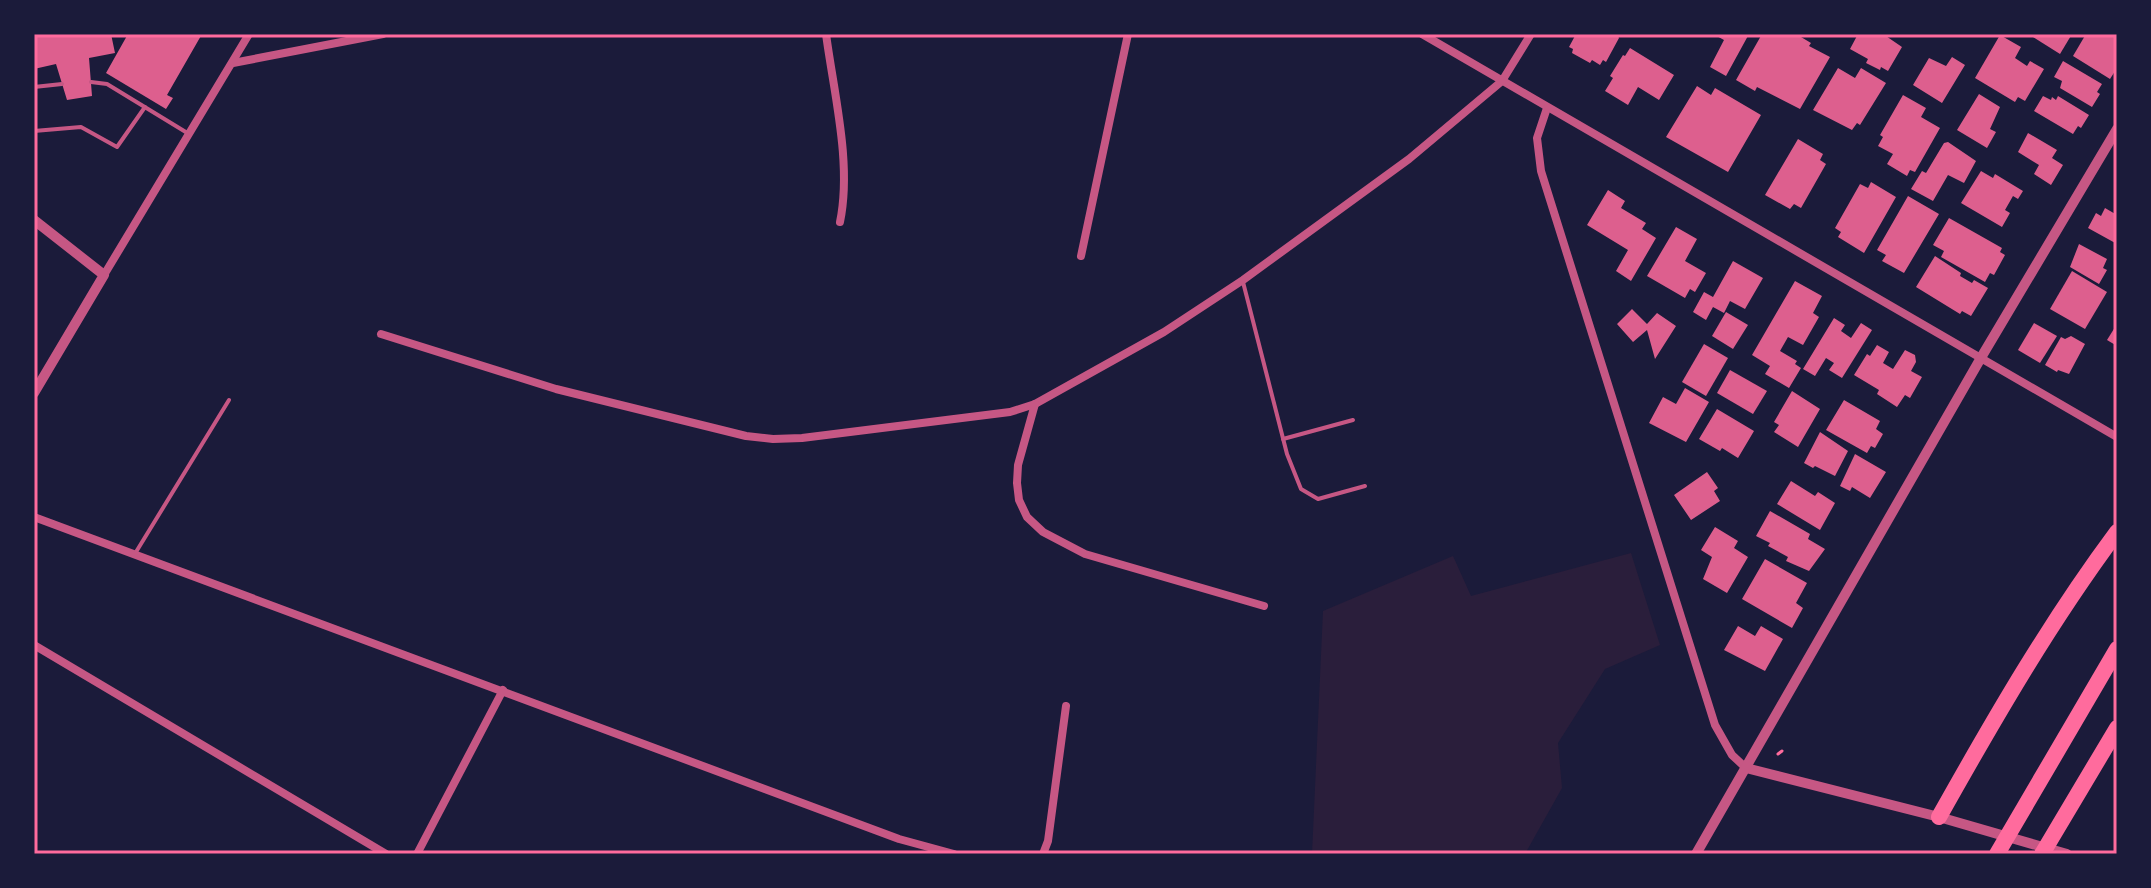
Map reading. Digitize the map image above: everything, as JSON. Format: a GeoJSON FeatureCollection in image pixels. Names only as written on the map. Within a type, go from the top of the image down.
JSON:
{"type":"FeatureCollection","features":[{"type":"Feature","properties":{"kind":"highway"},"geometry":{"type":"LineString","coordinates":[[1939,817],[2040,644],[2117,532]]}},
{"type":"Feature","properties":{"kind":"highway"},"geometry":{"type":"LineString","coordinates":[[1997,854],[2117,649]]}},
{"type":"Feature","properties":{"kind":"highway"},"geometry":{"type":"LineString","coordinates":[[2042,854],[2117,728]]}},
{"type":"Feature","properties":{"kind":"street"},"geometry":{"type":"LineString","coordinates":[[34,393],[249,34]]}},
{"type":"Feature","properties":{"kind":"street"},"geometry":{"type":"LineString","coordinates":[[233,63],[383,34]]}},
{"type":"Feature","properties":{"kind":"street"},"geometry":{"type":"LineString","coordinates":[[826,34],[844,173],[845,198],[840,222]]}},
{"type":"Feature","properties":{"kind":"street"},"geometry":{"type":"LineString","coordinates":[[1081,256],[1128,34]]}},
{"type":"Feature","properties":{"kind":"street"},"geometry":{"type":"LineString","coordinates":[[1422,34],[2117,437]]}},
{"type":"Feature","properties":{"kind":"street"},"geometry":{"type":"LineString","coordinates":[[381,334],[556,389],[760,437],[802,438],[983,417],[1035,404],[1189,318],[1419,151],[1502,81],[1531,34]]}},
{"type":"Feature","properties":{"kind":"street"},"geometry":{"type":"LineString","coordinates":[[1547,108],[1537,138],[1541,171],[1715,725],[1732,755],[1746,768],[1939,817],[2067,854]]}},
{"type":"Feature","properties":{"kind":"street"},"geometry":{"type":"LineString","coordinates":[[1696,854],[1774,714],[2117,129]]}},
{"type":"Feature","properties":{"kind":"street"},"geometry":{"type":"LineString","coordinates":[[34,220],[104,275]]}},
{"type":"Feature","properties":{"kind":"street"},"geometry":{"type":"LineString","coordinates":[[1035,404],[1018,465],[1017,483],[1019,500],[1027,517],[1043,532],[1085,554],[1264,606]]}},
{"type":"Feature","properties":{"kind":"street"},"geometry":{"type":"LineString","coordinates":[[34,517],[899,839],[954,854]]}},
{"type":"Feature","properties":{"kind":"street"},"geometry":{"type":"LineString","coordinates":[[34,645],[386,854]]}},
{"type":"Feature","properties":{"kind":"street"},"geometry":{"type":"LineString","coordinates":[[417,854],[503,690]]}},
{"type":"Feature","properties":{"kind":"street"},"geometry":{"type":"LineString","coordinates":[[1043,854],[1048,841],[1066,706]]}},
{"type":"Feature","properties":{"kind":"lane"},"geometry":{"type":"LineString","coordinates":[[91,82],[107,84],[189,134]]}},
{"type":"Feature","properties":{"kind":"lane"},"geometry":{"type":"LineString","coordinates":[[34,87],[62,84]]}},
{"type":"Feature","properties":{"kind":"lane"},"geometry":{"type":"LineString","coordinates":[[34,131],[81,127],[117,147],[145,107]]}},
{"type":"Feature","properties":{"kind":"lane"},"geometry":{"type":"LineString","coordinates":[[1243,280],[1283,439],[1301,489],[1318,499],[1365,486]]}},
{"type":"Feature","properties":{"kind":"lane"},"geometry":{"type":"LineString","coordinates":[[134,554],[229,400]]}},
{"type":"Feature","properties":{"kind":"lane"},"geometry":{"type":"LineString","coordinates":[[1283,439],[1353,420]]}},
{"type":"Feature","properties":{"kind":"shaded area"},"geometry":{"type":"Polygon","coordinates":[[[1631,553],[1660,645],[1605,669],[1558,743],[1562,788],[1525,854],[1312,854],[1323,611],[1453,556],[1471,596],[1631,553]]]}},
{"type":"Feature","properties":{"kind":"building"},"geometry":{"type":"Polygon","coordinates":[[[34,34],[111,34],[115,53],[89,58],[92,96],[67,100],[56,64],[34,69],[34,34]]]}},
{"type":"Feature","properties":{"kind":"building"},"geometry":{"type":"Polygon","coordinates":[[[128,34],[202,34],[167,95],[173,98],[166,109],[106,73],[128,34]]]}},
{"type":"Feature","properties":{"kind":"building"},"geometry":{"type":"Polygon","coordinates":[[[1576,34],[1617,34],[1619,38],[1606,62],[1603,60],[1600,65],[1572,53],[1573,49],[1569,47],[1576,34]]]}},
{"type":"Feature","properties":{"kind":"building"},"geometry":{"type":"Polygon","coordinates":[[[1713,34],[1749,34],[1726,76],[1710,67],[1724,40],[1713,34]]]}},
{"type":"Feature","properties":{"kind":"building"},"geometry":{"type":"Polygon","coordinates":[[[1762,34],[1796,34],[1811,43],[1809,46],[1830,57],[1800,109],[1736,80],[1762,34]]]}},
{"type":"Feature","properties":{"kind":"building"},"geometry":{"type":"Polygon","coordinates":[[[1858,34],[1883,34],[1902,47],[1888,71],[1866,63],[1868,59],[1850,49],[1858,34]]]}},
{"type":"Feature","properties":{"kind":"building"},"geometry":{"type":"Polygon","coordinates":[[[2034,34],[2072,34],[2060,54],[2033,37],[2034,34]]]}},
{"type":"Feature","properties":{"kind":"building"},"geometry":{"type":"Polygon","coordinates":[[[2086,34],[2117,36],[2117,68],[2110,79],[2073,56],[2086,34]]]}},
{"type":"Feature","properties":{"kind":"building"},"geometry":{"type":"Polygon","coordinates":[[[2000,35],[2021,47],[2015,58],[2027,66],[2030,61],[2044,69],[2025,101],[2018,97],[2015,102],[1975,78],[2000,35]]]}},
{"type":"Feature","properties":{"kind":"building"},"geometry":{"type":"Polygon","coordinates":[[[1630,48],[1674,75],[1659,100],[1638,87],[1628,105],[1605,91],[1613,78],[1610,76],[1630,48]]]}},
{"type":"Feature","properties":{"kind":"building"},"geometry":{"type":"Polygon","coordinates":[[[1952,57],[1965,65],[1942,103],[1913,85],[1929,58],[1946,66],[1952,57]]]}},
{"type":"Feature","properties":{"kind":"building"},"geometry":{"type":"Polygon","coordinates":[[[2063,61],[2102,84],[2092,107],[2060,88],[2062,81],[2054,77],[2063,61]]]}},
{"type":"Feature","properties":{"kind":"building"},"geometry":{"type":"Polygon","coordinates":[[[1838,68],[1855,78],[1861,68],[1886,83],[1860,125],[1857,123],[1852,130],[1813,110],[1838,68]]]}},
{"type":"Feature","properties":{"kind":"building"},"geometry":{"type":"Polygon","coordinates":[[[1697,86],[1711,95],[1715,88],[1761,115],[1728,172],[1666,137],[1697,86]]]}},
{"type":"Feature","properties":{"kind":"building"},"geometry":{"type":"Polygon","coordinates":[[[1979,94],[2000,107],[1990,129],[1996,132],[1987,148],[1957,130],[1979,94]]]}},
{"type":"Feature","properties":{"kind":"building"},"geometry":{"type":"Polygon","coordinates":[[[1903,95],[1926,108],[1921,117],[1940,128],[1915,172],[1910,170],[1907,176],[1887,164],[1893,154],[1878,146],[1883,137],[1880,135],[1903,95]]]}},
{"type":"Feature","properties":{"kind":"building"},"geometry":{"type":"Polygon","coordinates":[[[2043,96],[2056,100],[2058,96],[2089,115],[2073,134],[2034,111],[2043,96]]]}},
{"type":"Feature","properties":{"kind":"building"},"geometry":{"type":"Polygon","coordinates":[[[2028,133],[2057,150],[2052,158],[2063,165],[2051,185],[2034,174],[2039,165],[2018,152],[2028,133]]]}},
{"type":"Feature","properties":{"kind":"building"},"geometry":{"type":"Polygon","coordinates":[[[1798,139],[1823,154],[1820,160],[1826,164],[1801,208],[1794,204],[1790,209],[1765,195],[1798,139]]]}},
{"type":"Feature","properties":{"kind":"building"},"geometry":{"type":"Polygon","coordinates":[[[1948,142],[1976,161],[1964,183],[1948,175],[1933,201],[1911,189],[1922,171],[1926,173],[1944,143],[1948,142]]]}},
{"type":"Feature","properties":{"kind":"building"},"geometry":{"type":"Polygon","coordinates":[[[1981,171],[1993,178],[1995,174],[2023,191],[2018,199],[2013,196],[2005,210],[2010,213],[2002,227],[1961,203],[1981,171]]]}},
{"type":"Feature","properties":{"kind":"building"},"geometry":{"type":"Polygon","coordinates":[[[1871,182],[1896,197],[1864,253],[1838,237],[1841,232],[1835,228],[1860,184],[1868,188],[1871,182]]]}},
{"type":"Feature","properties":{"kind":"building"},"geometry":{"type":"Polygon","coordinates":[[[1608,190],[1625,201],[1621,208],[1646,223],[1642,229],[1656,238],[1631,281],[1616,271],[1628,250],[1587,225],[1608,190]]]}},
{"type":"Feature","properties":{"kind":"building"},"geometry":{"type":"Polygon","coordinates":[[[1908,196],[1939,214],[1904,273],[1882,261],[1886,255],[1877,250],[1908,196]]]}},
{"type":"Feature","properties":{"kind":"building"},"geometry":{"type":"Polygon","coordinates":[[[2105,208],[2117,215],[2117,244],[2088,228],[2096,213],[2101,216],[2105,208]]]}},
{"type":"Feature","properties":{"kind":"building"},"geometry":{"type":"Polygon","coordinates":[[[1949,218],[2002,248],[2000,252],[2005,255],[1994,275],[1990,273],[1985,282],[1941,257],[1944,251],[1933,245],[1949,218]]]}},
{"type":"Feature","properties":{"kind":"building"},"geometry":{"type":"Polygon","coordinates":[[[1676,227],[1697,239],[1685,261],[1706,273],[1695,292],[1690,289],[1685,298],[1647,276],[1676,227]]]}},
{"type":"Feature","properties":{"kind":"building"},"geometry":{"type":"Polygon","coordinates":[[[2079,244],[2107,259],[2103,268],[2107,270],[2099,284],[2070,267],[2079,244]]]}},
{"type":"Feature","properties":{"kind":"building"},"geometry":{"type":"Polygon","coordinates":[[[1935,256],[1961,273],[1960,276],[1988,288],[1971,316],[1962,311],[1960,314],[1916,287],[1935,256]]]}},
{"type":"Feature","properties":{"kind":"building"},"geometry":{"type":"Polygon","coordinates":[[[1733,261],[1763,278],[1745,309],[1730,301],[1724,313],[1713,307],[1706,320],[1693,312],[1704,292],[1713,297],[1733,261]]]}},
{"type":"Feature","properties":{"kind":"building"},"geometry":{"type":"Polygon","coordinates":[[[2072,271],[2107,292],[2085,329],[2050,309],[2072,271]]]}},
{"type":"Feature","properties":{"kind":"building"},"geometry":{"type":"Polygon","coordinates":[[[1795,281],[1822,296],[1813,313],[1819,317],[1803,345],[1788,337],[1780,351],[1797,361],[1795,364],[1801,368],[1789,388],[1765,374],[1770,366],[1752,355],[1795,281]]]}},
{"type":"Feature","properties":{"kind":"building"},"geometry":{"type":"Polygon","coordinates":[[[1632,309],[1647,324],[1657,313],[1676,326],[1655,359],[1647,330],[1633,342],[1617,324],[1632,309]]]}},
{"type":"Feature","properties":{"kind":"building"},"geometry":{"type":"Polygon","coordinates":[[[1726,312],[1748,325],[1733,349],[1712,336],[1726,312]]]}},
{"type":"Feature","properties":{"kind":"building"},"geometry":{"type":"Polygon","coordinates":[[[1834,318],[1845,325],[1841,331],[1851,338],[1861,323],[1872,330],[1842,378],[1829,370],[1834,363],[1826,358],[1815,376],[1803,369],[1834,318]]]}},
{"type":"Feature","properties":{"kind":"building"},"geometry":{"type":"Polygon","coordinates":[[[2034,323],[2057,336],[2040,363],[2018,350],[2034,323]]]}},
{"type":"Feature","properties":{"kind":"building"},"geometry":{"type":"Polygon","coordinates":[[[2117,324],[2117,346],[2107,340],[2117,324]]]}},
{"type":"Feature","properties":{"kind":"building"},"geometry":{"type":"Polygon","coordinates":[[[2071,336],[2085,344],[2069,374],[2045,365],[2061,337],[2071,336]]]}},
{"type":"Feature","properties":{"kind":"building"},"geometry":{"type":"Polygon","coordinates":[[[1704,344],[1728,358],[1706,396],[1682,382],[1704,344]]]}},
{"type":"Feature","properties":{"kind":"building"},"geometry":{"type":"Polygon","coordinates":[[[1877,345],[1889,352],[1883,363],[1893,369],[1905,350],[1915,355],[1916,362],[1911,371],[1922,377],[1910,398],[1905,395],[1897,407],[1877,394],[1879,390],[1854,375],[1867,354],[1870,356],[1877,345]]]}},
{"type":"Feature","properties":{"kind":"building"},"geometry":{"type":"Polygon","coordinates":[[[1730,370],[1767,391],[1753,414],[1717,393],[1730,370]]]}},
{"type":"Feature","properties":{"kind":"building"},"geometry":{"type":"Polygon","coordinates":[[[1685,388],[1709,402],[1686,442],[1649,423],[1663,397],[1676,404],[1685,388]]]}},
{"type":"Feature","properties":{"kind":"building"},"geometry":{"type":"Polygon","coordinates":[[[1792,391],[1820,409],[1798,447],[1774,432],[1779,425],[1774,422],[1792,391]]]}},
{"type":"Feature","properties":{"kind":"building"},"geometry":{"type":"Polygon","coordinates":[[[1844,400],[1880,421],[1876,429],[1883,434],[1875,448],[1871,446],[1867,453],[1826,430],[1844,400]]]}},
{"type":"Feature","properties":{"kind":"building"},"geometry":{"type":"Polygon","coordinates":[[[1717,409],[1754,431],[1738,458],[1699,439],[1717,409]]]}},
{"type":"Feature","properties":{"kind":"building"},"geometry":{"type":"Polygon","coordinates":[[[1820,432],[1848,451],[1835,476],[1804,463],[1820,432]]]}},
{"type":"Feature","properties":{"kind":"building"},"geometry":{"type":"Polygon","coordinates":[[[1855,454],[1886,472],[1870,498],[1852,487],[1850,491],[1840,486],[1855,454]]]}},
{"type":"Feature","properties":{"kind":"building"},"geometry":{"type":"Polygon","coordinates":[[[1707,472],[1718,488],[1714,491],[1720,501],[1691,520],[1674,495],[1707,472]]]}},
{"type":"Feature","properties":{"kind":"building"},"geometry":{"type":"Polygon","coordinates":[[[1791,481],[1815,496],[1818,492],[1835,503],[1820,530],[1777,504],[1791,481]]]}},
{"type":"Feature","properties":{"kind":"building"},"geometry":{"type":"Polygon","coordinates":[[[1770,511],[1810,534],[1808,539],[1825,549],[1809,571],[1786,561],[1788,557],[1756,536],[1770,511]]]}},
{"type":"Feature","properties":{"kind":"building"},"geometry":{"type":"Polygon","coordinates":[[[1715,527],[1738,541],[1734,548],[1748,557],[1727,593],[1703,579],[1712,557],[1701,550],[1715,527]]]}},
{"type":"Feature","properties":{"kind":"building"},"geometry":{"type":"Polygon","coordinates":[[[1765,559],[1807,583],[1796,603],[1803,608],[1792,628],[1742,599],[1765,559]]]}},
{"type":"Feature","properties":{"kind":"building"},"geometry":{"type":"Polygon","coordinates":[[[1738,626],[1755,636],[1761,626],[1783,639],[1765,671],[1724,650],[1738,626]]]}}]}
